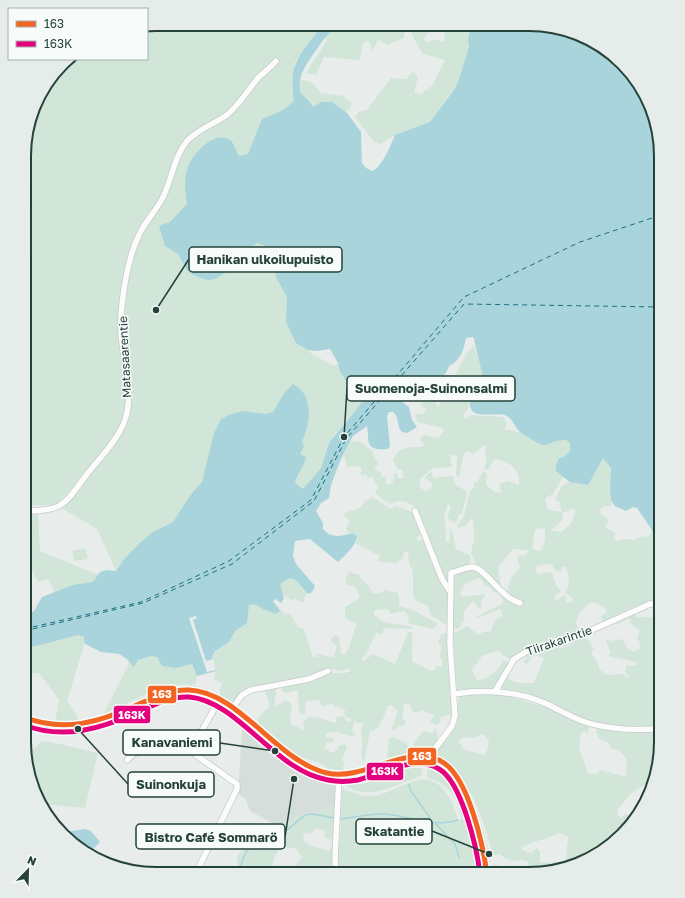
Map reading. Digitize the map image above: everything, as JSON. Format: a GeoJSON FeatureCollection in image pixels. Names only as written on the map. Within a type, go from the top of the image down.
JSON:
{"type":"FeatureCollection","features":[{"type":"Feature","properties":{"kind":"street","name":"Matasaarentie"},"geometry":{"type":"LineString","coordinates":[[31,511],[43,511],[60,506],[79,485],[123,425],[128,407],[128,387],[121,331],[126,275],[139,235],[162,199],[177,159],[188,141],[202,129],[219,120],[232,110],[243,99],[258,79],[276,61]]}},
{"type":"Feature","properties":{"kind":"street"},"geometry":{"type":"LineString","coordinates":[[415,511],[442,579],[451,593]]}},
{"type":"Feature","properties":{"kind":"street"},"geometry":{"type":"LineString","coordinates":[[428,758],[454,722],[454,694],[450,644],[451,573],[471,567],[482,570],[504,594],[520,603]]}},
{"type":"Feature","properties":{"kind":"street","name":"Tiirakarintie"},"geometry":{"type":"LineString","coordinates":[[496,690],[514,659],[531,649],[565,642],[650,604],[654,604]]}},
{"type":"Feature","properties":{"kind":"street"},"geometry":{"type":"LineString","coordinates":[[232,709],[242,695],[250,690],[309,679],[328,671]]}},
{"type":"Feature","properties":{"kind":"street"},"geometry":{"type":"LineString","coordinates":[[454,694],[496,690],[533,699],[574,718],[600,726],[631,730],[654,729]]}},
{"type":"Feature","properties":{"kind":"street"},"geometry":{"type":"LineString","coordinates":[[31,720],[46,725],[68,725],[110,717],[148,699],[174,691],[201,691],[220,699],[289,754],[317,769],[339,776],[357,773],[395,761],[428,758],[445,764],[462,789],[478,827],[486,867]]}},
{"type":"Feature","properties":{"kind":"street"},"geometry":{"type":"LineString","coordinates":[[190,751],[220,699]]}},
{"type":"Feature","properties":{"kind":"street"},"geometry":{"type":"LineString","coordinates":[[127,760],[131,756],[146,748],[190,751],[237,784],[237,789],[199,867]]}},
{"type":"Feature","properties":{"kind":"street"},"geometry":{"type":"LineString","coordinates":[[336,867],[337,784],[339,776]]}},
{"type":"Feature","properties":{"kind":"shaded area"},"geometry":{"type":"Polygon","coordinates":[[[242,728],[286,760],[315,777],[337,784],[334,806],[294,818],[278,826],[250,811],[246,800],[238,793],[242,728]]]}},
{"type":"Feature","properties":{"kind":"green space"},"geometry":{"type":"Polygon","coordinates":[[[148,31],[318,31],[294,64],[300,81],[304,80],[309,82],[321,93],[345,96],[346,99],[352,103],[350,109],[347,110],[347,113],[341,117],[273,234],[316,351],[308,350],[312,354],[334,366],[338,363],[340,372],[382,383],[352,414],[329,443],[321,468],[312,480],[315,481],[203,562],[113,572],[116,571],[97,529],[63,509],[76,492],[73,488],[55,505],[31,506],[31,156],[35,123],[44,100],[52,86],[67,67],[76,60],[148,60],[148,31]]]}},
{"type":"Feature","properties":{"kind":"green space"},"geometry":{"type":"Polygon","coordinates":[[[330,31],[405,31],[404,38],[387,45],[378,40],[373,51],[368,40],[363,43],[360,60],[324,57],[316,75],[306,73],[327,40],[325,37],[330,31]]]}},
{"type":"Feature","properties":{"kind":"green space"},"geometry":{"type":"Polygon","coordinates":[[[411,31],[430,31],[424,38],[426,43],[435,39],[444,42],[444,31],[470,31],[470,104],[404,140],[395,135],[381,144],[375,143],[355,117],[360,111],[367,110],[391,78],[407,79],[413,71],[418,77],[414,93],[421,94],[432,86],[445,60],[423,54],[411,31]]]}},
{"type":"Feature","properties":{"kind":"green space"},"geometry":{"type":"Polygon","coordinates":[[[474,345],[483,379],[480,391],[463,415],[466,419],[471,415],[503,417],[507,423],[505,428],[507,430],[520,432],[530,438],[560,435],[615,455],[612,502],[610,506],[604,506],[600,510],[601,514],[609,520],[605,527],[615,533],[614,537],[616,541],[626,539],[635,540],[642,536],[648,537],[652,531],[649,526],[654,523],[654,602],[638,605],[602,622],[601,616],[607,612],[606,609],[599,604],[592,602],[584,608],[577,619],[576,622],[580,633],[566,640],[523,650],[510,659],[502,655],[499,650],[482,656],[472,670],[477,680],[493,674],[499,668],[503,660],[508,662],[495,688],[457,691],[453,634],[468,626],[478,635],[483,632],[491,631],[495,620],[503,616],[500,609],[478,618],[476,617],[503,603],[503,600],[498,592],[495,593],[490,587],[485,586],[480,578],[470,581],[463,587],[460,594],[462,597],[484,594],[485,596],[481,601],[482,608],[479,608],[473,601],[464,612],[464,620],[459,629],[453,628],[454,577],[457,573],[476,566],[471,553],[474,539],[473,519],[471,519],[466,525],[459,528],[457,526],[464,516],[470,490],[474,488],[474,483],[477,482],[483,472],[487,473],[486,485],[495,492],[501,493],[499,484],[508,481],[519,485],[518,474],[509,464],[494,459],[489,469],[484,469],[487,458],[485,455],[486,447],[483,445],[478,451],[472,454],[467,451],[463,455],[459,478],[456,476],[457,456],[453,455],[450,456],[452,467],[433,468],[420,479],[420,487],[426,492],[432,487],[432,483],[425,477],[432,471],[433,478],[453,476],[455,483],[467,493],[462,514],[459,514],[456,523],[453,523],[447,518],[451,507],[448,504],[444,516],[446,542],[449,542],[450,530],[452,530],[456,549],[469,555],[471,560],[470,563],[455,571],[450,586],[443,576],[416,509],[402,501],[391,503],[383,500],[375,493],[378,486],[374,480],[374,477],[367,478],[367,474],[363,476],[360,474],[362,468],[358,466],[347,467],[344,455],[350,442],[359,441],[373,451],[378,463],[375,470],[381,472],[381,477],[386,477],[386,484],[389,485],[393,482],[394,473],[397,474],[399,479],[404,478],[402,470],[398,469],[393,461],[397,453],[400,450],[408,448],[421,447],[425,444],[420,440],[424,435],[438,438],[444,431],[443,428],[418,422],[415,417],[417,414],[423,414],[427,410],[420,405],[425,399],[429,399],[429,395],[440,387],[442,389],[435,402],[438,407],[467,353],[474,345]],[[563,477],[553,494],[545,500],[548,510],[561,512],[560,502],[555,500],[561,487],[570,481],[563,477]],[[573,509],[562,513],[562,521],[551,530],[561,532],[567,528],[574,517],[575,510],[573,509]],[[538,528],[535,530],[532,548],[538,551],[542,549],[545,540],[545,529],[538,528]],[[513,549],[498,567],[500,588],[507,592],[510,580],[520,567],[517,558],[520,555],[525,556],[529,551],[513,549]],[[547,564],[536,566],[537,574],[552,572],[557,587],[562,592],[556,594],[554,601],[558,600],[564,595],[567,597],[566,601],[568,603],[573,601],[572,597],[565,593],[569,580],[566,567],[563,567],[561,572],[553,569],[553,565],[547,564]]]}},
{"type":"Feature","properties":{"kind":"green space"},"geometry":{"type":"Polygon","coordinates":[[[373,497],[390,509],[396,506],[413,512],[422,532],[416,539],[418,541],[425,541],[449,593],[449,621],[446,625],[430,615],[428,606],[415,600],[413,596],[413,570],[409,564],[408,551],[404,552],[403,558],[396,563],[379,562],[377,561],[380,556],[355,543],[357,539],[355,534],[348,532],[346,528],[350,521],[343,514],[360,508],[365,501],[373,497]]]}},
{"type":"Feature","properties":{"kind":"green space"},"geometry":{"type":"Polygon","coordinates":[[[38,514],[40,551],[99,574],[105,593],[59,615],[52,585],[50,585],[48,579],[38,582],[31,568],[31,515],[38,514]]]}},
{"type":"Feature","properties":{"kind":"green space"},"geometry":{"type":"Polygon","coordinates":[[[85,548],[88,559],[74,561],[72,551],[85,548]]]}},
{"type":"Feature","properties":{"kind":"green space"},"geometry":{"type":"Polygon","coordinates":[[[262,553],[296,580],[307,592],[303,603],[295,599],[291,600],[283,594],[283,596],[262,553]]]}},
{"type":"Feature","properties":{"kind":"green space"},"geometry":{"type":"Polygon","coordinates":[[[349,572],[360,575],[361,579],[368,585],[373,593],[380,593],[385,590],[398,593],[399,606],[413,610],[438,624],[433,629],[408,623],[409,616],[404,611],[391,614],[387,609],[374,610],[374,615],[384,622],[413,627],[411,629],[384,628],[382,635],[376,633],[366,654],[362,658],[364,661],[373,654],[395,664],[408,632],[412,632],[413,662],[432,671],[435,670],[436,666],[442,666],[442,659],[440,658],[441,645],[438,644],[441,634],[448,633],[453,715],[441,717],[440,722],[435,725],[430,721],[434,716],[433,715],[422,710],[417,713],[413,712],[410,705],[404,703],[402,718],[406,721],[403,726],[399,726],[394,731],[392,728],[398,711],[391,705],[388,705],[383,719],[377,729],[370,731],[364,763],[362,756],[361,734],[363,723],[354,722],[352,732],[355,734],[353,737],[336,732],[326,734],[326,737],[335,738],[333,742],[326,743],[325,748],[332,753],[335,752],[339,746],[345,744],[347,747],[342,760],[344,763],[343,772],[329,770],[320,763],[296,755],[258,725],[258,718],[270,706],[264,688],[276,687],[275,707],[285,701],[290,702],[291,724],[304,730],[303,725],[305,720],[312,717],[335,723],[337,720],[334,718],[343,716],[347,721],[351,722],[351,719],[345,717],[344,711],[347,710],[340,708],[339,706],[335,707],[333,704],[322,706],[319,700],[307,701],[305,703],[306,713],[302,714],[299,711],[298,690],[285,693],[281,690],[284,686],[329,673],[345,673],[351,671],[350,668],[341,671],[328,668],[299,680],[272,685],[252,686],[242,692],[233,703],[220,695],[222,684],[214,679],[216,671],[212,657],[238,605],[273,601],[285,614],[290,613],[298,627],[304,629],[313,657],[317,657],[317,654],[331,657],[334,656],[337,646],[331,641],[336,635],[339,636],[341,654],[344,655],[349,648],[357,624],[345,618],[345,607],[360,598],[356,588],[346,584],[345,580],[349,572]]]}},
{"type":"Feature","properties":{"kind":"green space"},"geometry":{"type":"Polygon","coordinates":[[[634,613],[637,617],[654,617],[654,728],[624,727],[587,721],[528,695],[508,691],[502,688],[502,684],[508,672],[510,672],[507,678],[513,681],[520,683],[534,683],[544,658],[533,655],[528,663],[525,664],[524,662],[527,654],[548,647],[561,648],[571,645],[583,637],[589,641],[594,649],[591,653],[600,670],[607,675],[623,674],[628,678],[629,676],[625,671],[627,665],[636,666],[637,662],[607,656],[611,653],[606,642],[607,639],[612,641],[622,639],[628,649],[633,652],[638,650],[641,646],[637,637],[640,631],[630,623],[629,618],[617,625],[615,622],[634,613]]]}},
{"type":"Feature","properties":{"kind":"green space"},"geometry":{"type":"Polygon","coordinates":[[[55,630],[87,636],[67,701],[80,721],[55,723],[59,700],[39,673],[31,674],[31,637],[55,630]]]}},
{"type":"Feature","properties":{"kind":"green space"},"geometry":{"type":"Polygon","coordinates":[[[183,642],[197,676],[195,685],[165,685],[103,715],[129,663],[127,659],[183,642]]]}},
{"type":"Feature","properties":{"kind":"green space"},"geometry":{"type":"Polygon","coordinates":[[[495,692],[545,707],[589,727],[588,733],[581,732],[579,748],[588,773],[597,774],[601,770],[626,777],[627,759],[619,751],[611,748],[610,744],[599,738],[596,732],[598,728],[611,731],[654,731],[652,767],[646,784],[632,793],[617,810],[618,815],[621,818],[626,814],[629,817],[612,836],[585,854],[565,862],[569,837],[559,833],[531,843],[522,847],[522,850],[531,853],[537,848],[540,852],[540,863],[561,863],[528,867],[528,862],[521,860],[508,860],[500,854],[493,856],[480,813],[466,784],[446,761],[434,754],[456,727],[459,696],[495,692]],[[483,734],[473,738],[463,737],[459,742],[464,749],[484,755],[487,751],[489,741],[483,734]]]}},
{"type":"Feature","properties":{"kind":"green space"},"geometry":{"type":"Polygon","coordinates":[[[436,728],[438,740],[431,748],[420,754],[410,754],[414,744],[422,732],[425,730],[426,732],[433,733],[436,728]]]}},
{"type":"Feature","properties":{"kind":"green space"},"geometry":{"type":"Polygon","coordinates":[[[393,737],[406,743],[408,747],[406,756],[387,760],[389,739],[393,737]]]}},
{"type":"Feature","properties":{"kind":"green space"},"geometry":{"type":"Polygon","coordinates":[[[47,741],[98,753],[85,808],[48,805],[40,790],[32,759],[32,751],[41,742],[47,741]]]}},
{"type":"Feature","properties":{"kind":"green space"},"geometry":{"type":"Polygon","coordinates":[[[428,760],[443,767],[453,779],[471,816],[480,844],[483,867],[294,867],[302,857],[295,848],[279,849],[273,861],[272,867],[238,867],[237,856],[261,834],[294,818],[334,806],[334,841],[340,843],[342,789],[360,795],[371,796],[384,794],[418,780],[434,782],[446,792],[450,798],[458,820],[461,820],[458,805],[451,793],[441,783],[427,778],[428,760]],[[316,828],[310,834],[304,833],[303,841],[312,846],[329,851],[333,841],[324,836],[325,831],[316,828]]]}},
{"type":"Feature","properties":{"kind":"green space"},"geometry":{"type":"Polygon","coordinates":[[[291,761],[331,778],[332,780],[320,778],[291,761]]]}},
{"type":"Feature","properties":{"kind":"green space"},"geometry":{"type":"Polygon","coordinates":[[[423,762],[421,776],[391,788],[375,792],[366,792],[352,789],[341,783],[342,779],[354,777],[388,765],[423,762]]]}},
{"type":"Feature","properties":{"kind":"water"},"geometry":{"type":"Polygon","coordinates":[[[318,31],[331,31],[315,52],[301,75],[300,93],[313,107],[321,102],[332,102],[347,113],[361,132],[362,163],[366,168],[373,171],[384,159],[395,135],[430,122],[452,93],[458,83],[469,47],[468,40],[470,31],[546,32],[577,40],[599,52],[612,62],[633,86],[641,100],[650,123],[654,156],[654,533],[637,508],[633,507],[626,511],[615,506],[611,500],[611,468],[603,458],[588,485],[570,482],[556,471],[556,465],[559,458],[564,457],[570,451],[570,443],[566,440],[559,440],[543,445],[519,431],[511,420],[505,415],[477,414],[473,412],[470,408],[470,402],[479,393],[482,382],[482,373],[474,339],[473,337],[466,338],[463,351],[459,358],[449,366],[446,373],[420,395],[392,394],[409,407],[412,420],[417,427],[407,433],[402,432],[395,414],[393,412],[389,412],[387,416],[390,446],[388,449],[371,447],[368,440],[367,426],[353,436],[340,461],[331,485],[329,498],[321,503],[316,511],[323,523],[323,529],[326,532],[337,536],[353,533],[357,536],[352,547],[338,562],[310,539],[295,541],[293,556],[296,564],[315,586],[312,592],[308,594],[296,580],[290,578],[280,584],[284,598],[281,603],[276,599],[273,601],[280,611],[276,614],[255,604],[249,605],[247,623],[235,631],[229,642],[215,651],[212,657],[216,671],[197,676],[192,664],[176,668],[162,666],[157,657],[151,656],[138,660],[134,667],[127,659],[119,654],[101,652],[85,644],[84,637],[78,635],[31,646],[31,613],[34,611],[42,597],[73,585],[93,582],[100,572],[107,570],[116,571],[126,557],[141,542],[153,532],[173,522],[192,493],[202,482],[214,433],[221,419],[242,411],[267,414],[273,412],[285,392],[293,384],[300,389],[305,395],[309,410],[309,418],[302,441],[304,446],[300,454],[306,457],[295,483],[303,489],[321,468],[329,443],[363,401],[375,390],[375,385],[347,382],[340,372],[338,363],[330,349],[316,351],[308,350],[296,343],[286,322],[287,297],[276,277],[274,255],[263,245],[257,243],[221,276],[208,280],[188,272],[178,254],[165,246],[159,226],[170,222],[187,204],[185,178],[189,164],[198,151],[210,141],[217,138],[224,138],[231,141],[239,156],[248,154],[262,119],[283,110],[294,101],[293,76],[298,59],[318,31]]]}},
{"type":"Feature","properties":{"kind":"water"},"geometry":{"type":"Polygon","coordinates":[[[85,829],[91,831],[100,842],[92,850],[68,831],[85,829]]]}},
{"type":"Feature","properties":{"kind":"pier"},"geometry":{"type":"Polygon","coordinates":[[[196,616],[197,618],[193,620],[206,661],[213,659],[216,670],[207,672],[189,618],[196,616]]]}},
{"type":"Feature","properties":{"kind":"waterway"},"geometry":{"type":"LineString","coordinates":[[409,785],[411,791],[433,822]]}},
{"type":"Feature","properties":{"kind":"waterway"},"geometry":{"type":"LineString","coordinates":[[241,867],[242,861],[250,847],[288,829],[307,814],[316,814],[335,818]]}},
{"type":"Feature","properties":{"kind":"waterway"},"geometry":{"type":"LineString","coordinates":[[340,819],[385,814],[441,823],[458,820]]}},
{"type":"Feature","properties":{"kind":"waterway"},"geometry":{"type":"LineString","coordinates":[[435,823],[455,844],[459,857]]}},
{"type":"Feature","properties":{"kind":"ferry route"},"geometry":{"type":"LineString","coordinates":[[31,627],[141,602],[229,561],[311,500],[344,437],[464,297],[580,242],[654,217]]}},
{"type":"Feature","properties":{"kind":"ferry route"},"geometry":{"type":"LineString","coordinates":[[31,629],[143,603],[232,564],[314,501],[346,439],[464,304],[654,307]]}},
{"type":"Feature","properties":{"kind":"transit line","name":"163"},"geometry":{"type":"LineString","coordinates":[[31,719],[53,724],[68,725],[82,723],[123,711],[162,694],[189,690],[207,694],[225,702],[242,714],[291,755],[309,766],[327,773],[342,774],[357,772],[402,758],[417,756],[431,757],[444,763],[453,771],[461,783],[468,798],[478,831],[486,867]]}},
{"type":"Feature","properties":{"kind":"transit line","name":"163K"},"geometry":{"type":"LineString","coordinates":[[31,727],[53,732],[67,732],[96,728],[162,702],[176,698],[189,697],[207,701],[224,710],[291,764],[309,774],[328,780],[343,782],[354,781],[409,764],[429,765],[439,769],[447,776],[455,787],[472,833],[479,867]]}},
{"type":"Feature","properties":{"kind":"place","name":"Hanikan ulkoilupuisto"},"geometry":{"type":"Point","coordinates":[156,310]}},
{"type":"Feature","properties":{"kind":"place","name":"Suomenoja-Suinonsalmi"},"geometry":{"type":"Point","coordinates":[344,437]}},
{"type":"Feature","properties":{"kind":"place","name":"Suinonkuja"},"geometry":{"type":"Point","coordinates":[78,729]}},
{"type":"Feature","properties":{"kind":"place","name":"Kanavaniemi"},"geometry":{"type":"Point","coordinates":[275,751]}},
{"type":"Feature","properties":{"kind":"place","name":"Bistro Café Sommarö"},"geometry":{"type":"Point","coordinates":[294,779]}},
{"type":"Feature","properties":{"kind":"place","name":"Skatantie"},"geometry":{"type":"Point","coordinates":[489,854]}}]}
